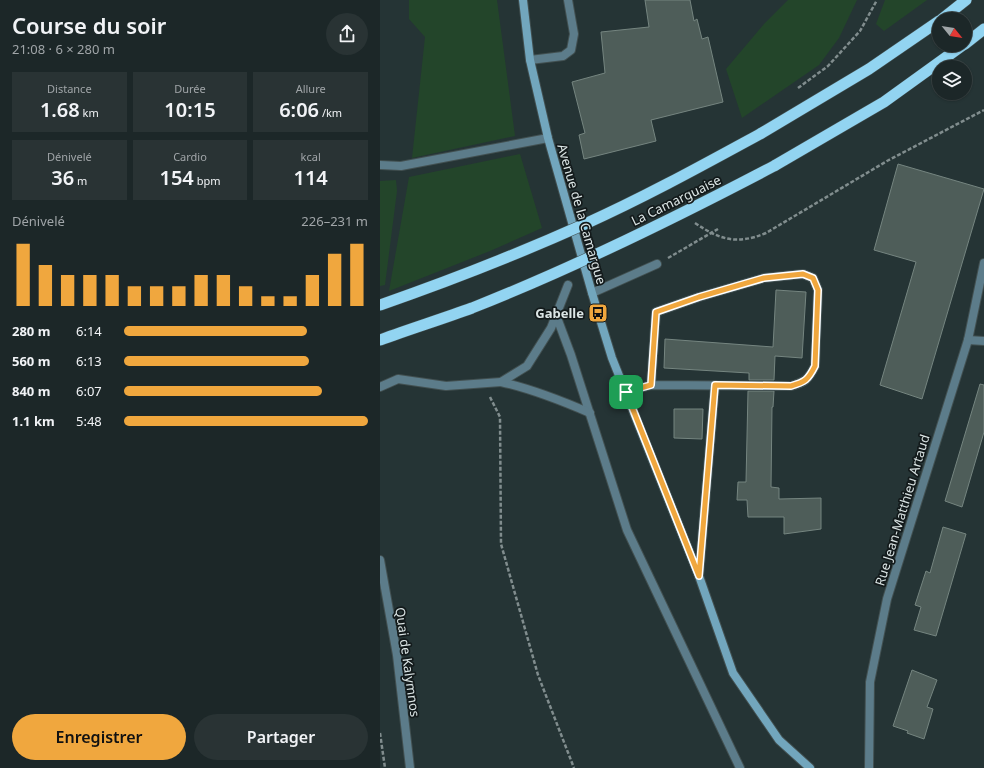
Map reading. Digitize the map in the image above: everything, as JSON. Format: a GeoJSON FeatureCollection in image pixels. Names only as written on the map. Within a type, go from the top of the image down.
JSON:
{"type":"FeatureCollection","features":[{"type":"Feature","properties":{"kind":"highway"},"geometry":{"type":"LineString","coordinates":[[951,12],[966,0]]}},
{"type":"Feature","properties":{"kind":"highway","name":"La Camarguaise"},"geometry":{"type":"LineString","coordinates":[[380,305],[460,277],[586,224],[675,180],[760,134],[869,69],[932,26]]}},
{"type":"Feature","properties":{"kind":"highway","name":"La Camarguaise"},"geometry":{"type":"LineString","coordinates":[[972,38],[984,29]]}},
{"type":"Feature","properties":{"kind":"highway","name":"La Camarguaise"},"geometry":{"type":"LineString","coordinates":[[380,340],[471,308],[593,256],[685,213],[774,166],[884,102],[953,52]]}},
{"type":"Feature","properties":{"kind":"main road","name":"Avenue de la Camargue"},"geometry":{"type":"LineString","coordinates":[[523,0],[530,60],[548,138],[612,358],[699,576],[733,673],[779,740],[810,768]]}},
{"type":"Feature","properties":{"kind":"street"},"geometry":{"type":"LineString","coordinates":[[530,60],[563,56],[571,50],[574,34],[568,0]]}},
{"type":"Feature","properties":{"kind":"street"},"geometry":{"type":"LineString","coordinates":[[380,165],[401,166],[548,138]]}},
{"type":"Feature","properties":{"kind":"street","name":"Rue Jean-Matthieu Artaud"},"geometry":{"type":"LineString","coordinates":[[869,768],[870,682],[887,599],[968,340],[984,263]]}},
{"type":"Feature","properties":{"kind":"street"},"geometry":{"type":"LineString","coordinates":[[592,293],[657,264]]}},
{"type":"Feature","properties":{"kind":"street"},"geometry":{"type":"LineString","coordinates":[[626,392],[651,385],[791,386],[803,382],[810,377],[815,366],[818,290],[813,278],[803,274],[764,278],[699,297],[656,312],[651,385]]}},
{"type":"Feature","properties":{"kind":"street"},"geometry":{"type":"LineString","coordinates":[[501,382],[527,366],[551,328],[568,285]]}},
{"type":"Feature","properties":{"kind":"street"},"geometry":{"type":"LineString","coordinates":[[556,315],[571,354],[627,530],[740,768]]}},
{"type":"Feature","properties":{"kind":"street"},"geometry":{"type":"LineString","coordinates":[[968,340],[984,341]]}},
{"type":"Feature","properties":{"kind":"street"},"geometry":{"type":"LineString","coordinates":[[380,387],[398,379],[446,386],[501,382],[523,387],[549,396],[590,413]]}},
{"type":"Feature","properties":{"kind":"street"},"geometry":{"type":"LineString","coordinates":[[699,576],[715,385]]}},
{"type":"Feature","properties":{"kind":"street","name":"Quai de Kalymnos"},"geometry":{"type":"LineString","coordinates":[[380,560],[397,655],[410,768]]}},
{"type":"Feature","properties":{"kind":"path"},"geometry":{"type":"LineString","coordinates":[[798,88],[828,66],[860,31],[877,0]]}},
{"type":"Feature","properties":{"kind":"path"},"geometry":{"type":"LineString","coordinates":[[689,220],[719,237],[744,240],[766,233],[887,161],[984,110]]}},
{"type":"Feature","properties":{"kind":"path"},"geometry":{"type":"LineString","coordinates":[[657,264],[718,229]]}},
{"type":"Feature","properties":{"kind":"path"},"geometry":{"type":"LineString","coordinates":[[484,383],[500,417],[501,544],[538,675],[574,768]]}},
{"type":"Feature","properties":{"kind":"path"},"geometry":{"type":"LineString","coordinates":[[380,733],[385,768]]}},
{"type":"Feature","properties":{"kind":"green space"},"geometry":{"type":"Polygon","coordinates":[[[409,0],[497,0],[515,136],[412,158],[425,37],[409,19],[409,0]]]}},
{"type":"Feature","properties":{"kind":"green space"},"geometry":{"type":"Polygon","coordinates":[[[788,0],[857,0],[839,38],[819,65],[742,118],[726,69],[764,24],[788,0]]]}},
{"type":"Feature","properties":{"kind":"green space"},"geometry":{"type":"Polygon","coordinates":[[[885,0],[927,0],[884,31],[876,24],[885,0]]]}},
{"type":"Feature","properties":{"kind":"green space"},"geometry":{"type":"Polygon","coordinates":[[[520,154],[542,228],[490,251],[389,291],[409,177],[520,154]]]}},
{"type":"Feature","properties":{"kind":"green space"},"geometry":{"type":"Polygon","coordinates":[[[396,180],[397,191],[385,285],[380,286],[380,181],[396,180]]]}},
{"type":"Feature","properties":{"kind":"building"},"geometry":{"type":"Polygon","coordinates":[[[645,0],[690,0],[694,21],[697,19],[702,39],[708,37],[723,102],[651,120],[656,141],[584,159],[579,135],[585,133],[572,82],[605,73],[601,32],[649,27],[645,0]]]}},
{"type":"Feature","properties":{"kind":"building"},"geometry":{"type":"Polygon","coordinates":[[[898,164],[984,189],[922,399],[880,385],[916,262],[874,250],[898,164]]]}},
{"type":"Feature","properties":{"kind":"building"},"geometry":{"type":"Polygon","coordinates":[[[776,290],[806,292],[802,358],[775,356],[774,380],[749,380],[749,373],[664,368],[665,339],[773,347],[776,290]]]}},
{"type":"Feature","properties":{"kind":"building"},"geometry":{"type":"Polygon","coordinates":[[[980,384],[984,385],[984,432],[962,507],[945,501],[980,384]]]}},
{"type":"Feature","properties":{"kind":"building"},"geometry":{"type":"Polygon","coordinates":[[[748,391],[774,391],[772,407],[771,487],[779,488],[779,499],[821,498],[821,529],[784,534],[784,517],[748,517],[747,500],[737,500],[738,482],[746,482],[748,391]]]}},
{"type":"Feature","properties":{"kind":"building"},"geometry":{"type":"Polygon","coordinates":[[[674,409],[703,409],[702,439],[674,438],[674,409]]]}},
{"type":"Feature","properties":{"kind":"building"},"geometry":{"type":"Polygon","coordinates":[[[943,527],[966,534],[936,636],[914,630],[921,607],[915,605],[926,571],[930,573],[943,527]]]}},
{"type":"Feature","properties":{"kind":"building"},"geometry":{"type":"Polygon","coordinates":[[[912,670],[937,680],[927,707],[933,709],[924,739],[893,726],[912,670]]]}},
{"type":"Feature","properties":{"kind":"place","name":"Gabelle"},"geometry":{"type":"Point","coordinates":[598,313]}},
{"type":"Feature","properties":{"kind":"route"},"geometry":{"type":"LineString","coordinates":[[803,274],[813,278],[818,290],[815,366],[810,377],[803,382],[791,386],[715,385],[699,576],[626,392],[651,385],[656,312],[699,297],[764,278],[803,274]]}}]}
